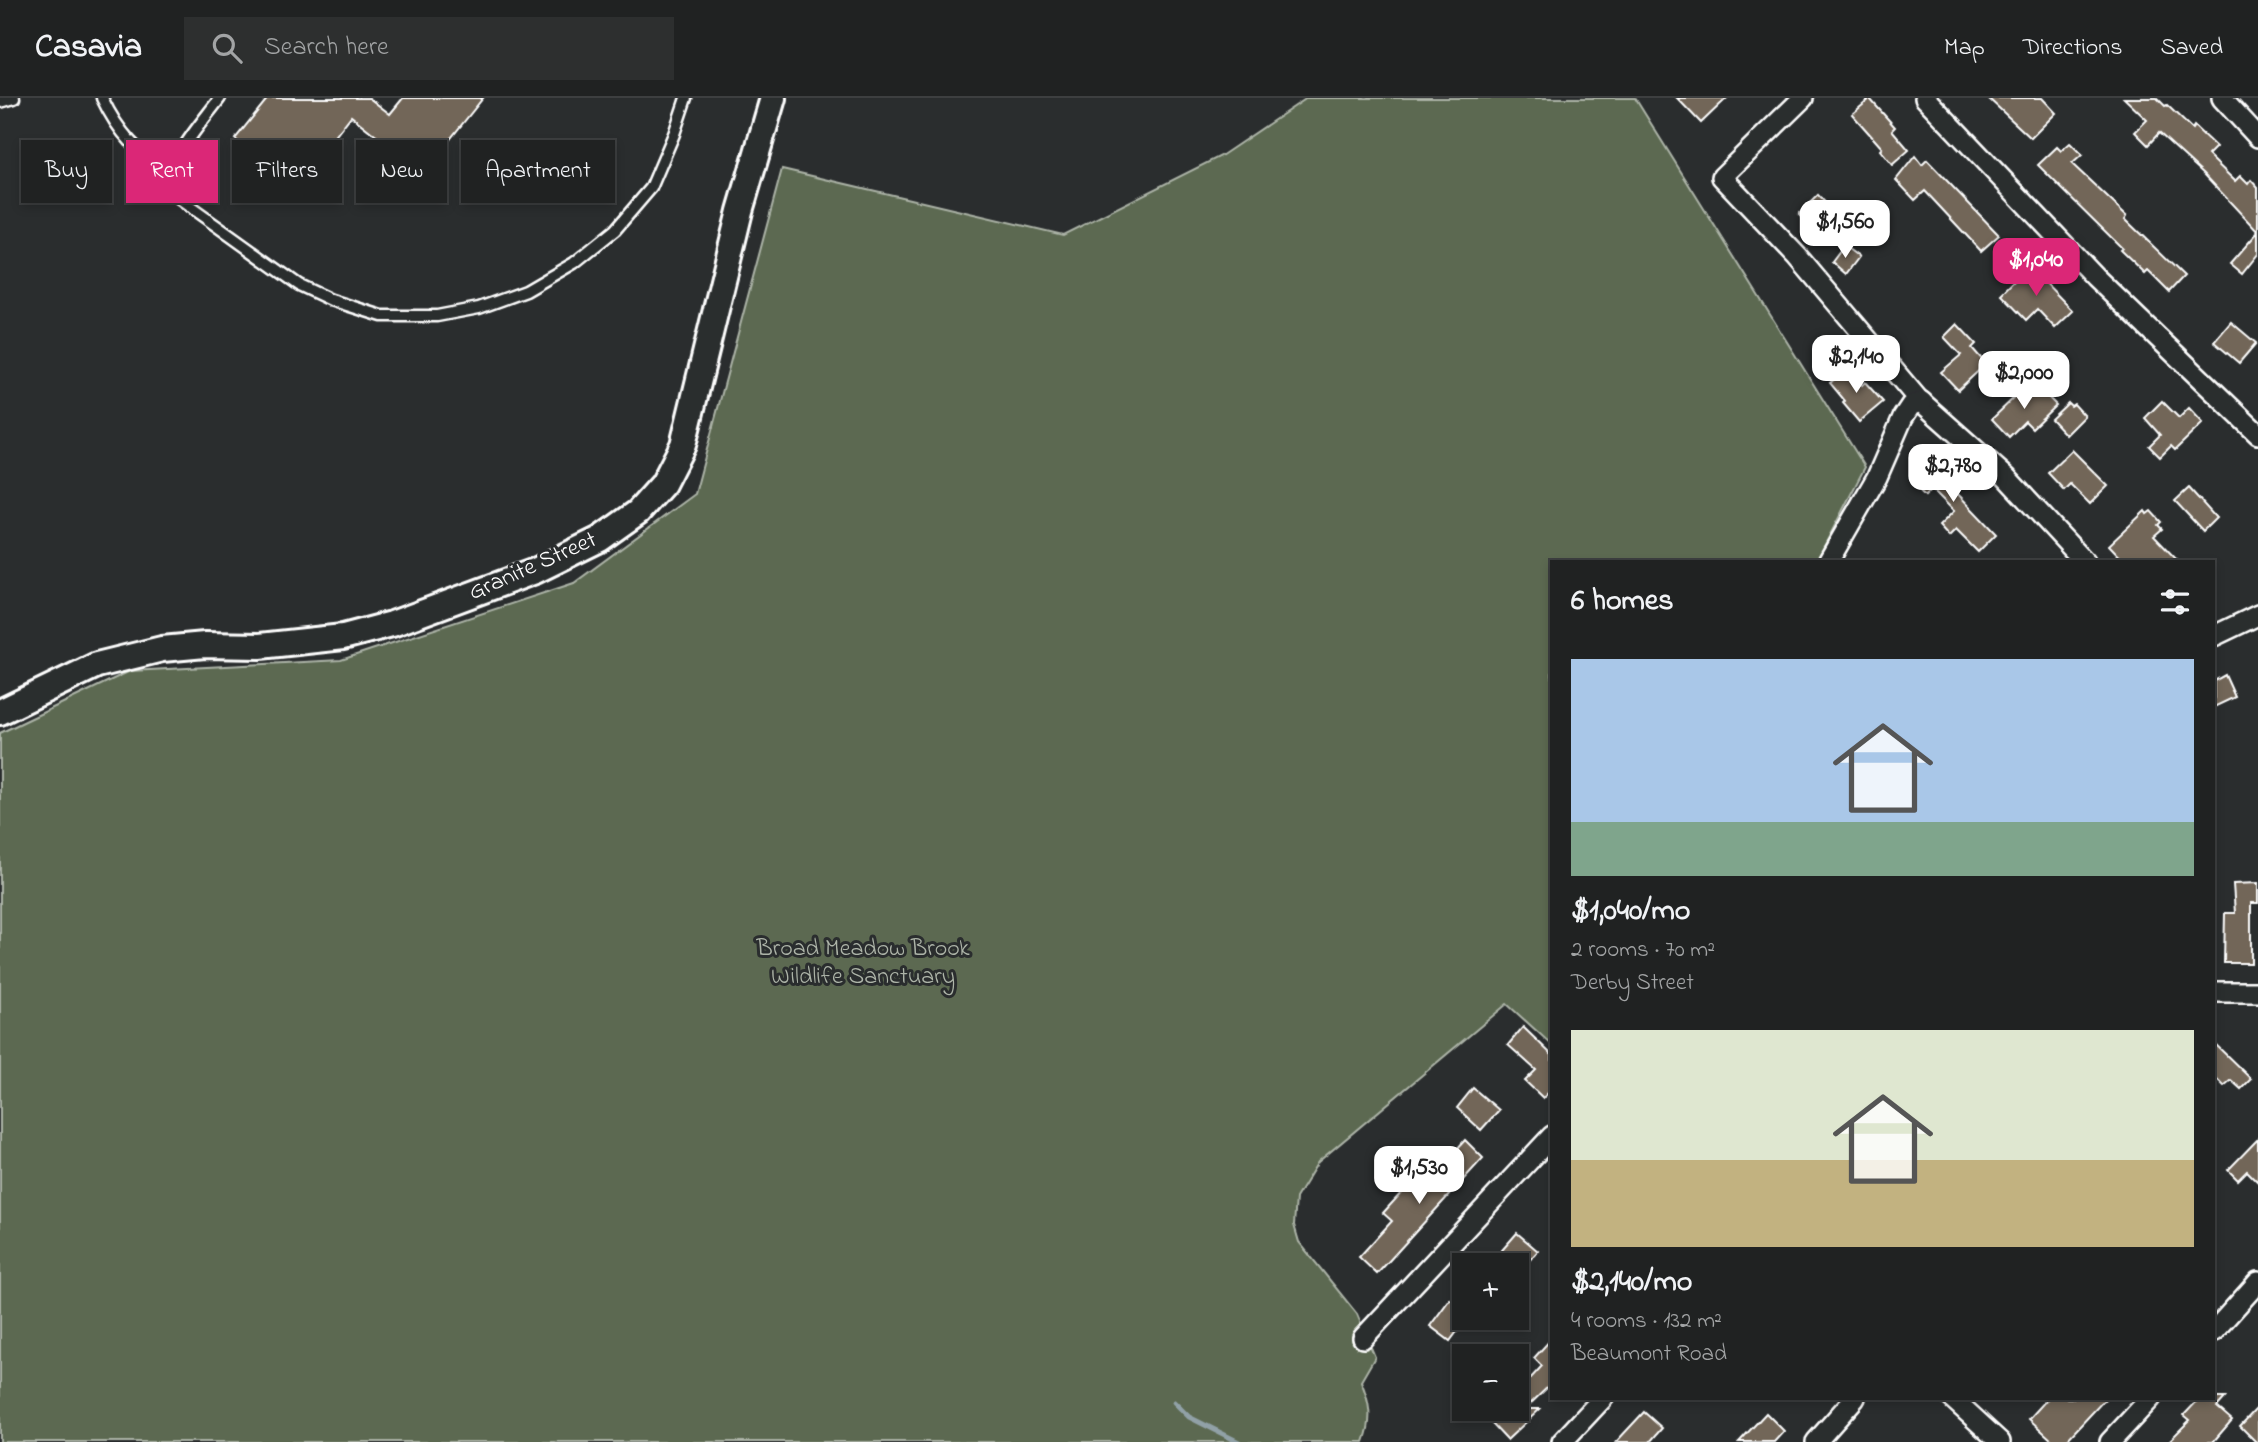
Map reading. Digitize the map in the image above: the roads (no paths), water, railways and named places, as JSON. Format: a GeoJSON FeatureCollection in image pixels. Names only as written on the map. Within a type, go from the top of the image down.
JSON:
{"type":"FeatureCollection","features":[{"type":"Feature","properties":{"kind":"street","name":"Granite Street"},"geometry":{"type":"LineString","coordinates":[[0,712],[97,665],[162,649],[205,645],[274,645],[343,637],[392,624],[535,571],[600,539],[638,513],[663,484],[683,445],[740,211],[773,98]]}},
{"type":"Feature","properties":{"kind":"street"},"geometry":{"type":"LineString","coordinates":[[1803,98],[1723,177],[1798,257],[1922,402],[2006,477],[2083,560]]}},
{"type":"Feature","properties":{"kind":"street"},"geometry":{"type":"LineString","coordinates":[[1925,98],[2095,277],[2258,434]]}},
{"type":"Feature","properties":{"kind":"street"},"geometry":{"type":"LineString","coordinates":[[2222,98],[2258,137]]}},
{"type":"Feature","properties":{"kind":"street"},"geometry":{"type":"LineString","coordinates":[[1829,560],[1877,477],[1903,417],[1911,405],[1922,402]]}},
{"type":"Feature","properties":{"kind":"street"},"geometry":{"type":"LineString","coordinates":[[2215,636],[2258,615]]}},
{"type":"Feature","properties":{"kind":"street"},"geometry":{"type":"LineString","coordinates":[[2215,992],[2258,992]]}},
{"type":"Feature","properties":{"kind":"street"},"geometry":{"type":"LineString","coordinates":[[1363,1338],[1550,1138]]}},
{"type":"Feature","properties":{"kind":"street"},"geometry":{"type":"LineString","coordinates":[[2215,1330],[2258,1282]]}},
{"type":"Feature","properties":{"kind":"street"},"geometry":{"type":"LineString","coordinates":[[1562,1442],[1601,1400]]}},
{"type":"Feature","properties":{"kind":"street"},"geometry":{"type":"LineString","coordinates":[[1816,1442],[1853,1400]]}},
{"type":"Feature","properties":{"kind":"street"},"geometry":{"type":"LineString","coordinates":[[1954,1400],[2000,1442]]}},
{"type":"Feature","properties":{"kind":"street"},"geometry":{"type":"LineString","coordinates":[[2110,1442],[2149,1400]]}},
{"type":"Feature","properties":{"kind":"lane"},"geometry":{"type":"LineString","coordinates":[[0,102],[14,98]]}},
{"type":"Feature","properties":{"kind":"lane"},"geometry":{"type":"LineString","coordinates":[[102,98],[127,140]]}},
{"type":"Feature","properties":{"kind":"lane"},"geometry":{"type":"LineString","coordinates":[[189,140],[220,98]]}},
{"type":"Feature","properties":{"kind":"lane"},"geometry":{"type":"LineString","coordinates":[[185,203],[299,285],[331,300],[382,316],[437,316],[479,307],[526,291],[574,263],[615,230],[651,188],[686,98]]}},
{"type":"Feature","properties":{"kind":"waterway"},"geometry":{"type":"LineString","coordinates":[[1174,1402],[1189,1417],[1239,1442]]}},
{"type":"Feature","properties":{"kind":"park label","name":"Broad Meadow Brook Wildlife Sanctuary"},"geometry":{"type":"Point","coordinates":[863,963]}}]}
